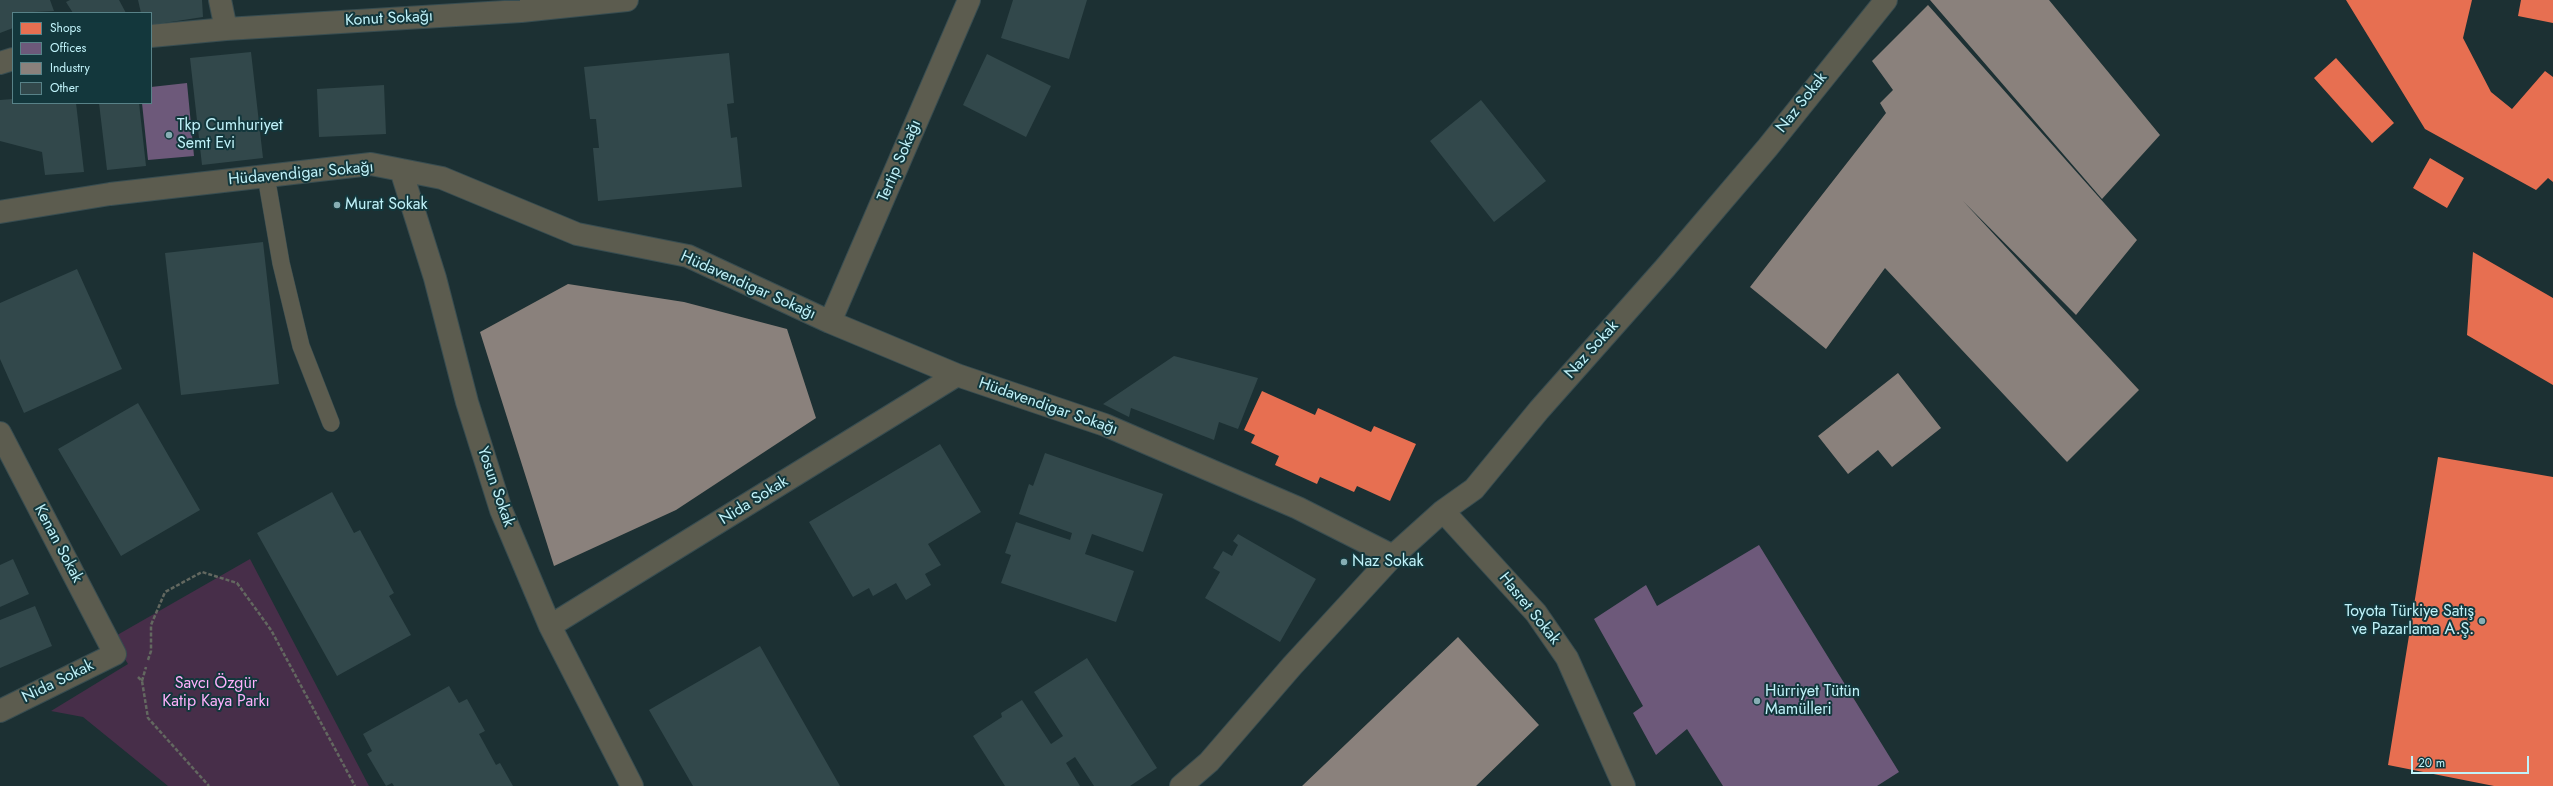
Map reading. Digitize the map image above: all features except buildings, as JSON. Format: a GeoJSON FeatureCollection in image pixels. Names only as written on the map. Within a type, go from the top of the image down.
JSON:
{"type":"FeatureCollection","features":[{"type":"Feature","properties":{"kind":"street"},"geometry":{"type":"LineString","coordinates":[[220,0],[226,29]]}},
{"type":"Feature","properties":{"kind":"street","name":"Konut Sokağı"},"geometry":{"type":"LineString","coordinates":[[152,36],[226,29],[521,11],[627,0]]}},
{"type":"Feature","properties":{"kind":"street","name":"Tertip Sokağı"},"geometry":{"type":"LineString","coordinates":[[830,322],[970,0]]}},
{"type":"Feature","properties":{"kind":"street","name":"Naz Sokak"},"geometry":{"type":"LineString","coordinates":[[1181,786],[1209,762],[1292,666],[1393,556],[1443,511],[1474,489],[1538,410],[1665,268],[1763,153],[1886,0]]}},
{"type":"Feature","properties":{"kind":"street"},"geometry":{"type":"LineString","coordinates":[[0,63],[12,59]]}},
{"type":"Feature","properties":{"kind":"street","name":"Hüdavendigar Sokağı"},"geometry":{"type":"LineString","coordinates":[[0,212],[110,194],[371,164],[442,178],[577,234],[688,256],[830,322],[957,375],[1105,426],[1298,508],[1393,556]]}},
{"type":"Feature","properties":{"kind":"street","name":"Yosun Sokak"},"geometry":{"type":"LineString","coordinates":[[401,170],[434,278],[467,402],[501,510],[550,626],[632,786]]}},
{"type":"Feature","properties":{"kind":"street","name":"Nida Sokak"},"geometry":{"type":"LineString","coordinates":[[550,626],[957,375]]}},
{"type":"Feature","properties":{"kind":"street","name":"Kenan Sokak"},"geometry":{"type":"LineString","coordinates":[[0,433],[115,654]]}},
{"type":"Feature","properties":{"kind":"street","name":"Hasret Sokak"},"geometry":{"type":"LineString","coordinates":[[1443,511],[1536,613],[1567,658],[1624,786]]}},
{"type":"Feature","properties":{"kind":"street","name":"Nida Sokak"},"geometry":{"type":"LineString","coordinates":[[0,711],[115,654]]}},
{"type":"Feature","properties":{"kind":"lane"},"geometry":{"type":"LineString","coordinates":[[266,176],[281,263],[301,346],[331,423]]}},
{"type":"Feature","properties":{"kind":"path"},"geometry":{"type":"LineString","coordinates":[[209,786],[148,718],[142,681],[151,651],[151,624],[165,592],[202,572],[237,582],[271,630],[355,786]]}},
{"type":"Feature","properties":{"kind":"path"},"geometry":{"type":"LineString","coordinates":[[115,654],[142,681]]}},
{"type":"Feature","properties":{"kind":"green space","name":"Savcı Özgür Katip Kaya Parkı"},"geometry":{"type":"Polygon","coordinates":[[[250,559],[369,786],[168,786],[83,717],[51,711],[128,664],[112,638],[250,559]]]}},
{"type":"Feature","properties":{"kind":"place","name":"Tkp Cumhuriyet Semt Evi"},"geometry":{"type":"Point","coordinates":[169,135]}},
{"type":"Feature","properties":{"kind":"place","name":"Murat Sokak"},"geometry":{"type":"Point","coordinates":[337,205]}},
{"type":"Feature","properties":{"kind":"place","name":"Naz Sokak"},"geometry":{"type":"Point","coordinates":[1344,562]}},
{"type":"Feature","properties":{"kind":"place","name":"Toyota Türkiye Satış ve Pazarlama A.Ş."},"geometry":{"type":"Point","coordinates":[2482,621]}},
{"type":"Feature","properties":{"kind":"place","name":"Hürriyet Tütün Mamülleri"},"geometry":{"type":"Point","coordinates":[1757,701]}}]}
